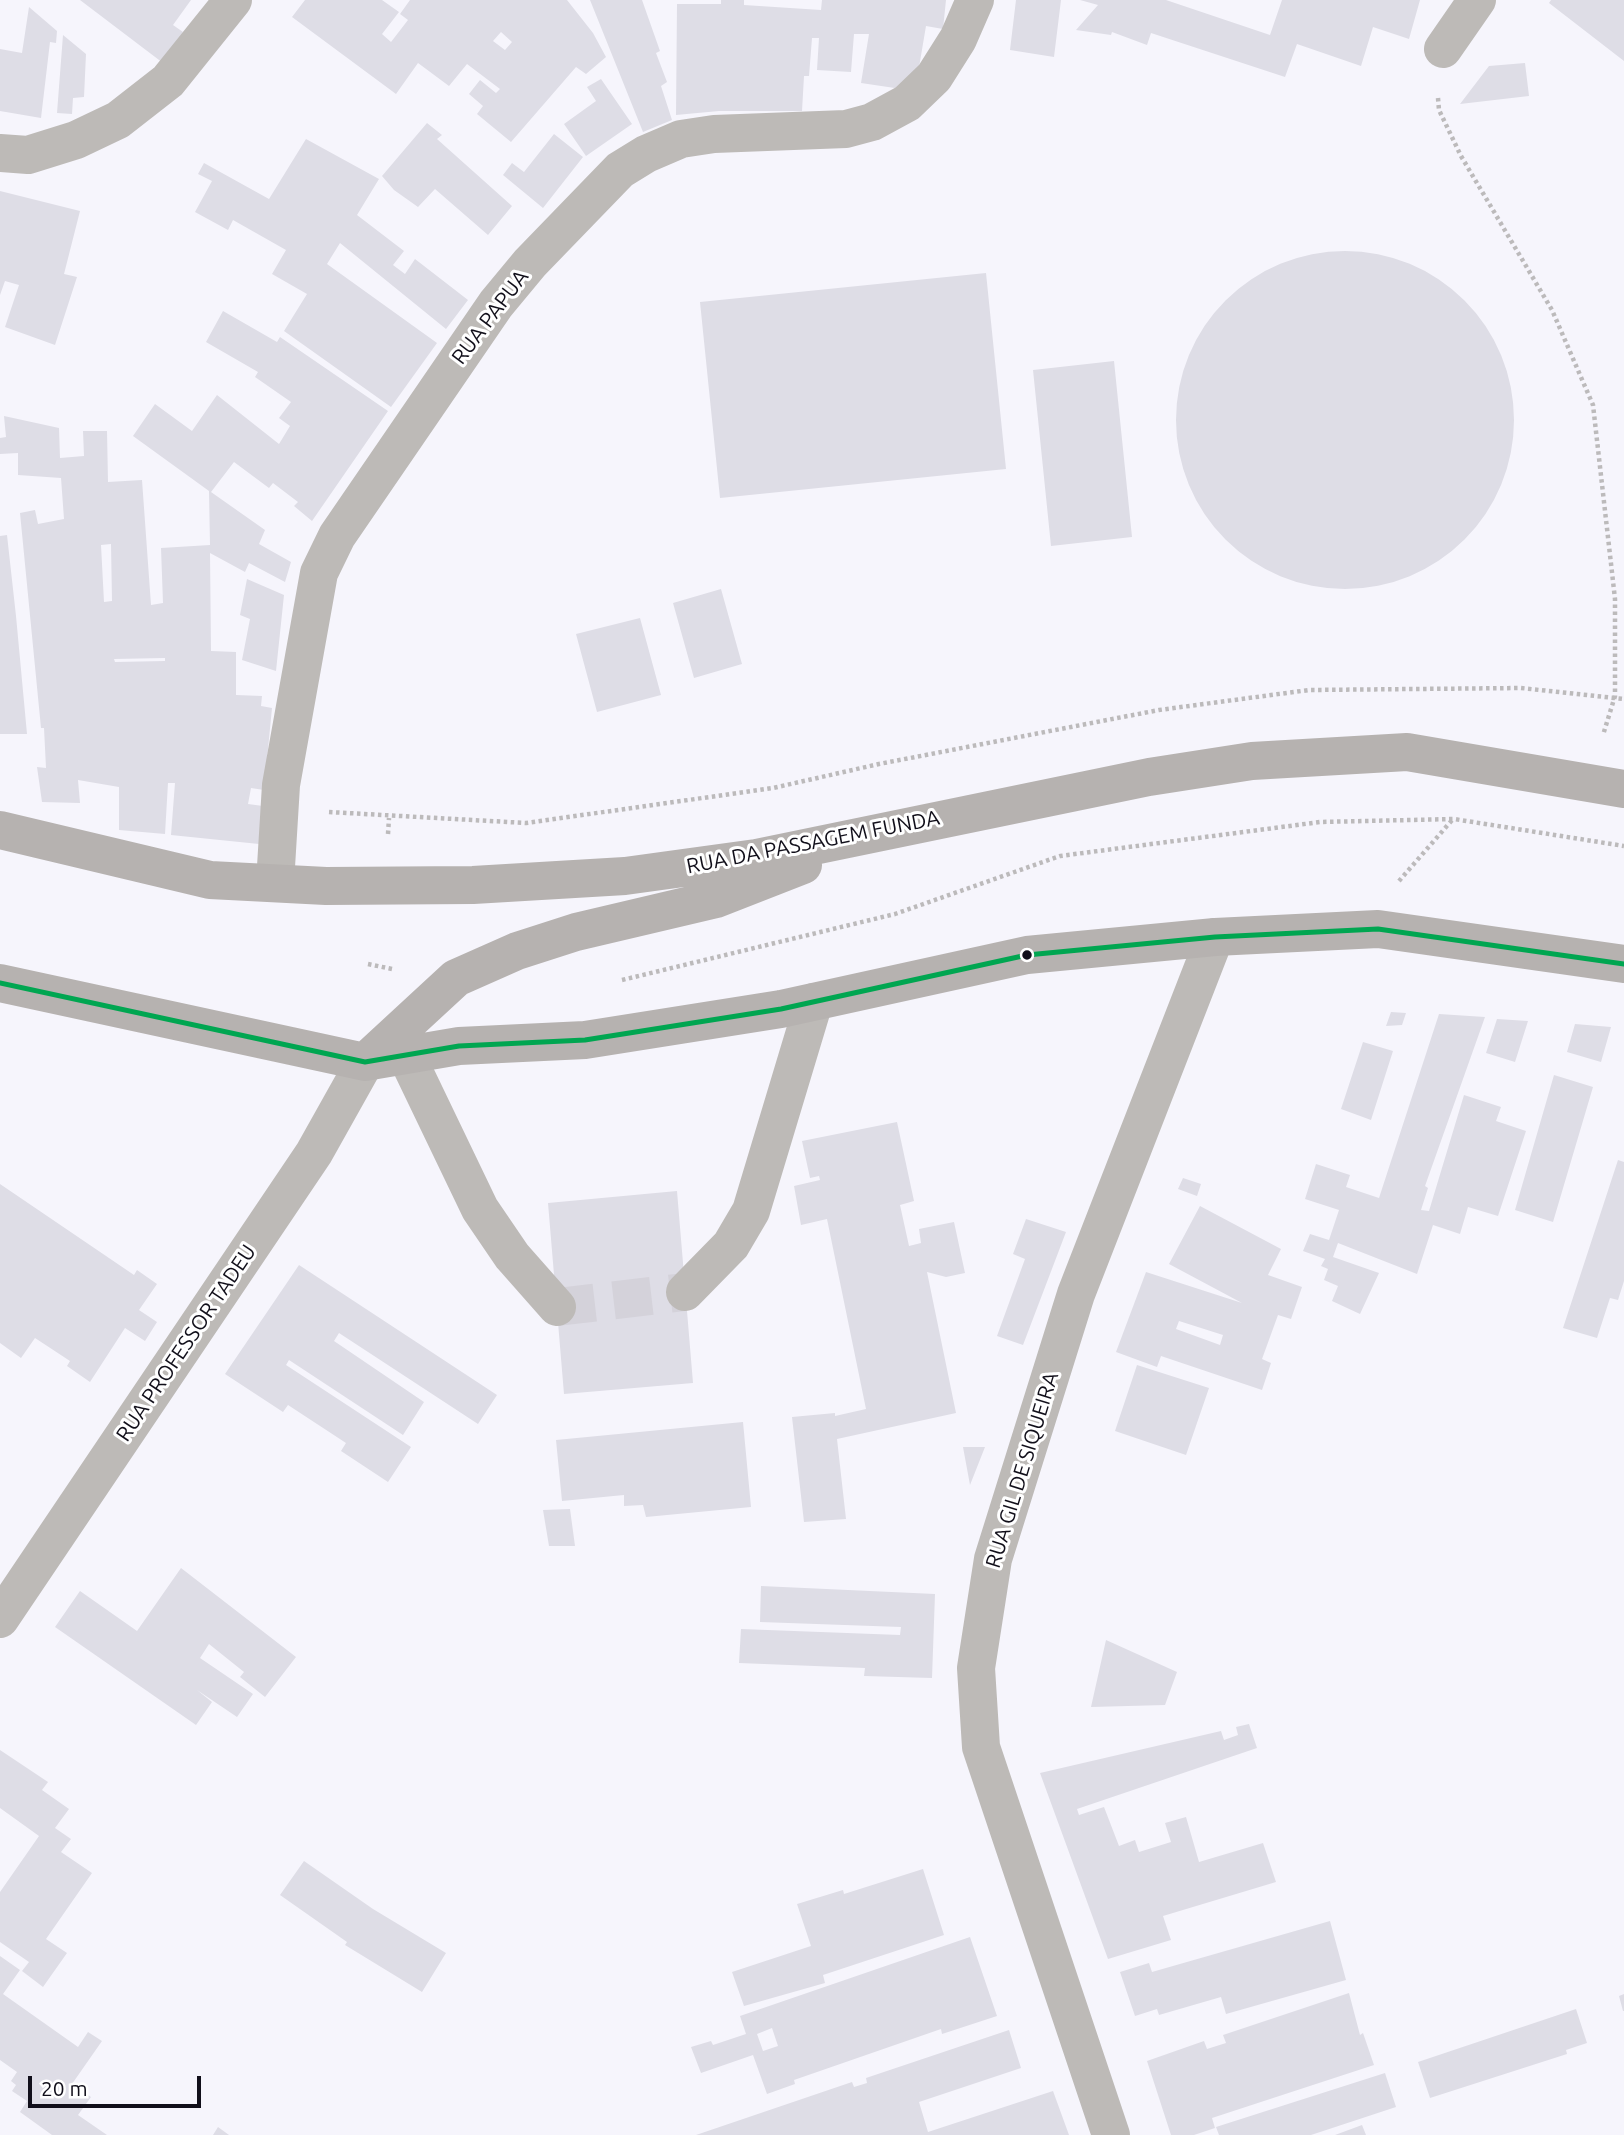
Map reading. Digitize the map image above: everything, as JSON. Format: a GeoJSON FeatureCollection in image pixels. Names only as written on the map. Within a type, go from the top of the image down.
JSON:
{"type":"FeatureCollection","features":[{"type":"Feature","properties":{"kind":"main road","name":"RUA DA PASSAGEM FUNDA"},"geometry":{"type":"LineString","coordinates":[[0,830],[210,880],[326,886],[473,886],[625,876],[756,858],[857,835],[1149,777],[1252,761],[1407,752],[1624,789]]}},
{"type":"Feature","properties":{"kind":"main road"},"geometry":{"type":"LineString","coordinates":[[365,1062],[456,978],[517,951],[576,932],[716,899],[787,874],[857,835]]}},
{"type":"Feature","properties":{"kind":"main road"},"geometry":{"type":"LineString","coordinates":[[0,983],[365,1062],[459,1046],[585,1040],[814,1002],[1027,955],[1215,937],[1378,929],[1624,964]]}},
{"type":"Feature","properties":{"kind":"street"},"geometry":{"type":"LineString","coordinates":[[0,153],[28,155],[76,140],[118,120],[168,81],[233,0]]}},
{"type":"Feature","properties":{"kind":"street","name":"RUA PAPUA"},"geometry":{"type":"LineString","coordinates":[[275,883],[279,808],[319,573],[344,524],[496,304],[530,262],[620,170],[646,154],[681,139],[714,134],[846,129],[872,122],[907,103],[934,77],[958,39],[975,0]]}},
{"type":"Feature","properties":{"kind":"street"},"geometry":{"type":"LineString","coordinates":[[1443,48],[1477,0]]}},
{"type":"Feature","properties":{"kind":"street","name":"RUA GIL DE SIQUEIRA"},"geometry":{"type":"LineString","coordinates":[[1111,2135],[981,1747],[976,1668],[993,1559],[1076,1294],[1215,937]]}},
{"type":"Feature","properties":{"kind":"street"},"geometry":{"type":"LineString","coordinates":[[685,1292],[731,1245],[751,1211],[814,1002]]}},
{"type":"Feature","properties":{"kind":"street"},"geometry":{"type":"LineString","coordinates":[[405,1055],[480,1209],[512,1256],[557,1307]]}},
{"type":"Feature","properties":{"kind":"street","name":"RUA PROFESSOR TADEU"},"geometry":{"type":"LineString","coordinates":[[0,1619],[314,1153],[365,1062]]}},
{"type":"Feature","properties":{"kind":"path"},"geometry":{"type":"LineString","coordinates":[[1443,48],[1434,68],[1439,110],[1461,156],[1552,310],[1592,405],[1615,599],[1615,696]]}},
{"type":"Feature","properties":{"kind":"path"},"geometry":{"type":"LineString","coordinates":[[279,808],[389,818],[526,823],[773,788],[1159,710],[1309,690],[1521,688],[1624,699]]}},
{"type":"Feature","properties":{"kind":"path"},"geometry":{"type":"LineString","coordinates":[[612,984],[895,914],[1060,856],[1321,822],[1454,818],[1624,846]]}},
{"type":"Feature","properties":{"kind":"path"},"geometry":{"type":"LineString","coordinates":[[1378,929],[1386,897],[1454,818]]}},
{"type":"Feature","properties":{"kind":"path"},"geometry":{"type":"LineString","coordinates":[[368,964],[408,972],[435,996]]}},
{"type":"Feature","properties":{"kind":"building"},"geometry":{"type":"Polygon","coordinates":[[[80,0],[191,0],[173,25],[183,32],[163,63],[80,0]]]}},
{"type":"Feature","properties":{"kind":"building"},"geometry":{"type":"Polygon","coordinates":[[[305,0],[382,0],[399,12],[382,34],[391,42],[408,20],[400,14],[410,0],[567,0],[593,33],[606,57],[586,74],[576,67],[511,142],[477,114],[483,106],[469,94],[480,80],[496,93],[500,89],[467,64],[449,86],[418,63],[396,94],[292,17],[305,0]],[[501,32],[493,41],[505,50],[512,42],[501,32]]]}},
{"type":"Feature","properties":{"kind":"building"},"geometry":{"type":"Polygon","coordinates":[[[590,0],[642,0],[660,51],[656,53],[667,82],[661,86],[672,120],[643,132],[590,0]]]}},
{"type":"Feature","properties":{"kind":"building"},"geometry":{"type":"Polygon","coordinates":[[[721,0],[744,0],[744,5],[821,10],[822,0],[946,0],[943,29],[926,26],[915,91],[861,83],[869,34],[854,34],[851,72],[817,70],[819,38],[812,38],[809,76],[804,76],[802,111],[719,111],[676,115],[677,4],[721,4],[721,0]]]}},
{"type":"Feature","properties":{"kind":"building"},"geometry":{"type":"Polygon","coordinates":[[[1016,0],[1061,0],[1054,57],[1010,50],[1016,0]]]}},
{"type":"Feature","properties":{"kind":"building"},"geometry":{"type":"Polygon","coordinates":[[[1080,0],[1166,0],[1270,35],[1282,0],[1420,0],[1409,39],[1373,27],[1361,66],[1297,44],[1285,77],[1151,33],[1147,45],[1112,32],[1111,35],[1076,30],[1098,5],[1080,0]]]}},
{"type":"Feature","properties":{"kind":"building"},"geometry":{"type":"Polygon","coordinates":[[[1551,0],[1624,0],[1624,61],[1549,3],[1551,0]]]}},
{"type":"Feature","properties":{"kind":"building"},"geometry":{"type":"Polygon","coordinates":[[[29,7],[57,31],[56,43],[50,42],[41,118],[0,111],[0,49],[22,53],[29,7]]]}},
{"type":"Feature","properties":{"kind":"building"},"geometry":{"type":"Polygon","coordinates":[[[63,35],[86,54],[84,97],[73,98],[72,114],[57,113],[63,35]]]}},
{"type":"Feature","properties":{"kind":"building"},"geometry":{"type":"Polygon","coordinates":[[[1525,63],[1529,96],[1460,104],[1489,66],[1525,63]]]}},
{"type":"Feature","properties":{"kind":"building"},"geometry":{"type":"Polygon","coordinates":[[[601,79],[632,124],[586,156],[564,124],[596,101],[587,87],[601,79]]]}},
{"type":"Feature","properties":{"kind":"building"},"geometry":{"type":"Polygon","coordinates":[[[427,123],[442,135],[437,139],[512,206],[488,235],[435,189],[418,207],[394,190],[382,176],[427,123]]]}},
{"type":"Feature","properties":{"kind":"building"},"geometry":{"type":"Polygon","coordinates":[[[554,134],[583,157],[543,208],[503,175],[512,163],[524,172],[554,134]]]}},
{"type":"Feature","properties":{"kind":"building"},"geometry":{"type":"Polygon","coordinates":[[[306,139],[379,179],[357,215],[404,251],[393,265],[405,274],[415,259],[468,300],[446,329],[340,243],[327,264],[437,343],[391,407],[284,331],[307,294],[272,274],[286,250],[233,220],[228,230],[195,212],[212,181],[198,174],[204,163],[269,199],[306,139]]]}},
{"type":"Feature","properties":{"kind":"building"},"geometry":{"type":"Polygon","coordinates":[[[0,191],[80,211],[64,274],[77,277],[55,345],[5,327],[19,285],[5,281],[0,295],[0,191]]]}},
{"type":"Feature","properties":{"kind":"building"},"geometry":{"type":"Polygon","coordinates":[[[1345,251],[1378,255],[1410,264],[1439,280],[1464,301],[1485,326],[1501,355],[1510,387],[1514,420],[1510,453],[1501,485],[1485,514],[1464,539],[1439,560],[1410,576],[1378,585],[1345,589],[1312,585],[1280,576],[1251,560],[1226,539],[1205,514],[1189,485],[1180,453],[1176,420],[1180,387],[1189,355],[1205,326],[1226,301],[1251,280],[1280,264],[1312,255],[1345,251]]]}},
{"type":"Feature","properties":{"kind":"building"},"geometry":{"type":"Polygon","coordinates":[[[986,273],[1006,469],[720,498],[700,302],[986,273]]]}},
{"type":"Feature","properties":{"kind":"building"},"geometry":{"type":"Polygon","coordinates":[[[223,311],[277,342],[280,337],[388,411],[312,521],[294,506],[298,502],[273,483],[269,488],[234,462],[211,492],[265,530],[259,544],[291,562],[285,582],[249,563],[245,572],[210,553],[211,651],[236,652],[236,695],[262,696],[261,706],[272,708],[264,790],[251,788],[248,804],[263,806],[259,844],[171,835],[175,783],[168,783],[165,834],[119,830],[119,787],[78,780],[80,803],[42,802],[37,767],[46,768],[44,728],[41,728],[20,513],[35,510],[38,524],[64,519],[61,478],[18,475],[18,453],[0,454],[0,438],[6,437],[4,416],[59,428],[60,458],[84,456],[83,431],[107,431],[108,482],[142,480],[151,605],[163,603],[161,548],[210,545],[209,491],[133,436],[155,404],[192,431],[217,395],[279,444],[290,426],[279,418],[291,402],[255,377],[258,372],[206,342],[223,311]],[[111,544],[101,545],[104,602],[112,601],[111,544]],[[165,658],[114,659],[115,662],[165,661],[165,658]]]}},
{"type":"Feature","properties":{"kind":"building"},"geometry":{"type":"Polygon","coordinates":[[[1114,361],[1132,537],[1051,546],[1033,370],[1114,361]]]}},
{"type":"Feature","properties":{"kind":"building"},"geometry":{"type":"Polygon","coordinates":[[[7,535],[27,734],[0,734],[0,536],[7,535]]]}},
{"type":"Feature","properties":{"kind":"building"},"geometry":{"type":"Polygon","coordinates":[[[247,579],[284,595],[276,671],[242,660],[250,619],[240,615],[247,579]]]}},
{"type":"Feature","properties":{"kind":"building"},"geometry":{"type":"Polygon","coordinates":[[[721,589],[742,664],[694,678],[673,603],[721,589]]]}},
{"type":"Feature","properties":{"kind":"building"},"geometry":{"type":"Polygon","coordinates":[[[640,618],[661,695],[597,712],[576,634],[640,618]]]}},
{"type":"Feature","properties":{"kind":"building"},"geometry":{"type":"Polygon","coordinates":[[[1391,1012],[1406,1013],[1402,1025],[1386,1026],[1391,1012]]]}},
{"type":"Feature","properties":{"kind":"building"},"geometry":{"type":"Polygon","coordinates":[[[1439,1014],[1485,1017],[1425,1186],[1428,1188],[1421,1210],[1429,1211],[1464,1095],[1501,1107],[1496,1121],[1526,1131],[1498,1216],[1468,1207],[1460,1234],[1433,1225],[1417,1274],[1338,1243],[1333,1257],[1379,1273],[1360,1314],[1332,1301],[1338,1286],[1324,1280],[1328,1269],[1321,1266],[1325,1259],[1303,1251],[1310,1234],[1329,1240],[1339,1210],[1305,1199],[1316,1164],[1350,1175],[1346,1187],[1379,1198],[1439,1014]]]}},
{"type":"Feature","properties":{"kind":"building"},"geometry":{"type":"Polygon","coordinates":[[[1497,1019],[1528,1021],[1515,1062],[1486,1053],[1497,1019]]]}},
{"type":"Feature","properties":{"kind":"building"},"geometry":{"type":"Polygon","coordinates":[[[1575,1024],[1611,1027],[1601,1062],[1567,1052],[1575,1024]]]}},
{"type":"Feature","properties":{"kind":"building"},"geometry":{"type":"Polygon","coordinates":[[[1363,1042],[1393,1051],[1371,1120],[1341,1109],[1363,1042]]]}},
{"type":"Feature","properties":{"kind":"building"},"geometry":{"type":"Polygon","coordinates":[[[1554,1075],[1593,1087],[1553,1222],[1515,1210],[1554,1075]]]}},
{"type":"Feature","properties":{"kind":"building"},"geometry":{"type":"Polygon","coordinates":[[[897,1122],[914,1201],[900,1205],[909,1246],[921,1243],[919,1229],[954,1222],[965,1273],[946,1277],[927,1272],[956,1413],[837,1439],[846,1519],[804,1522],[792,1417],[835,1413],[835,1416],[866,1409],[827,1219],[801,1225],[794,1186],[820,1180],[819,1176],[810,1178],[802,1141],[897,1122]]]}},
{"type":"Feature","properties":{"kind":"building"},"geometry":{"type":"Polygon","coordinates":[[[1618,1160],[1624,1162],[1624,1281],[1618,1300],[1610,1298],[1597,1338],[1563,1328],[1618,1160]]]}},
{"type":"Feature","properties":{"kind":"building"},"geometry":{"type":"Polygon","coordinates":[[[1183,1178],[1201,1184],[1197,1196],[1178,1189],[1183,1178]]]}},
{"type":"Feature","properties":{"kind":"building"},"geometry":{"type":"Polygon","coordinates":[[[0,1184],[134,1275],[137,1270],[157,1284],[139,1310],[157,1322],[145,1341],[125,1328],[90,1382],[67,1366],[70,1361],[35,1338],[21,1358],[0,1343],[0,1184]]]}},
{"type":"Feature","properties":{"kind":"building"},"geometry":{"type":"Polygon","coordinates":[[[677,1191],[693,1383],[564,1394],[548,1203],[677,1191]]]}},
{"type":"Feature","properties":{"kind":"building"},"geometry":{"type":"Polygon","coordinates":[[[1200,1206],[1281,1249],[1268,1275],[1302,1287],[1291,1319],[1278,1315],[1262,1359],[1271,1363],[1262,1390],[1161,1356],[1157,1367],[1116,1352],[1146,1272],[1242,1303],[1169,1264],[1200,1206]],[[1179,1321],[1176,1329],[1220,1345],[1223,1335],[1179,1321]]]}},
{"type":"Feature","properties":{"kind":"building"},"geometry":{"type":"Polygon","coordinates":[[[1026,1219],[1066,1232],[1023,1345],[997,1336],[1025,1259],[1013,1254],[1026,1219]]]}},
{"type":"Feature","properties":{"kind":"building"},"geometry":{"type":"Polygon","coordinates":[[[299,1265],[497,1395],[478,1424],[339,1333],[334,1341],[424,1402],[403,1435],[289,1360],[286,1365],[411,1447],[388,1482],[341,1451],[346,1443],[288,1405],[283,1412],[225,1374],[299,1265]]]}},
{"type":"Feature","properties":{"kind":"building"},"geometry":{"type":"Polygon","coordinates":[[[1137,1365],[1209,1388],[1186,1455],[1115,1431],[1137,1365]]]}},
{"type":"Feature","properties":{"kind":"building"},"geometry":{"type":"Polygon","coordinates":[[[743,1422],[751,1507],[646,1517],[643,1505],[624,1506],[624,1495],[562,1501],[556,1440],[743,1422]]]}},
{"type":"Feature","properties":{"kind":"building"},"geometry":{"type":"Polygon","coordinates":[[[963,1447],[985,1447],[970,1485],[963,1447]]]}},
{"type":"Feature","properties":{"kind":"building"},"geometry":{"type":"Polygon","coordinates":[[[570,1509],[575,1546],[549,1546],[543,1510],[570,1509]]]}},
{"type":"Feature","properties":{"kind":"building"},"geometry":{"type":"Polygon","coordinates":[[[181,1568],[296,1657],[265,1697],[240,1677],[244,1672],[209,1644],[200,1658],[253,1694],[237,1717],[197,1690],[212,1702],[196,1725],[55,1627],[80,1591],[137,1631],[181,1568]]]}},
{"type":"Feature","properties":{"kind":"building"},"geometry":{"type":"Polygon","coordinates":[[[761,1586],[935,1594],[932,1678],[864,1676],[865,1668],[739,1663],[741,1629],[900,1635],[901,1627],[760,1622],[761,1586]]]}},
{"type":"Feature","properties":{"kind":"building"},"geometry":{"type":"Polygon","coordinates":[[[1106,1640],[1177,1672],[1165,1705],[1091,1707],[1106,1640]]]}},
{"type":"Feature","properties":{"kind":"building"},"geometry":{"type":"Polygon","coordinates":[[[1249,1724],[1257,1748],[1077,1809],[1079,1815],[1104,1807],[1119,1846],[1135,1840],[1139,1852],[1171,1842],[1165,1823],[1186,1817],[1199,1862],[1263,1843],[1276,1882],[1163,1916],[1171,1940],[1108,1959],[1040,1773],[1221,1731],[1224,1740],[1238,1735],[1236,1727],[1249,1724]]]}},
{"type":"Feature","properties":{"kind":"building"},"geometry":{"type":"Polygon","coordinates":[[[0,1750],[48,1782],[42,1790],[69,1809],[55,1828],[71,1839],[61,1852],[92,1873],[46,1939],[67,1953],[43,1987],[22,1971],[29,1962],[0,1942],[0,1892],[39,1836],[0,1808],[0,1750]]]}},
{"type":"Feature","properties":{"kind":"building"},"geometry":{"type":"Polygon","coordinates":[[[304,1861],[373,1909],[446,1953],[422,1992],[345,1945],[347,1942],[280,1895],[304,1861]]]}},
{"type":"Feature","properties":{"kind":"building"},"geometry":{"type":"Polygon","coordinates":[[[923,1869],[944,1935],[823,1975],[825,1983],[744,2006],[732,1972],[811,1946],[797,1904],[843,1890],[844,1894],[923,1869]]]}},
{"type":"Feature","properties":{"kind":"building"},"geometry":{"type":"Polygon","coordinates":[[[1330,1921],[1346,1980],[1226,2014],[1221,1997],[1159,2015],[1157,2009],[1135,2016],[1120,1972],[1149,1963],[1152,1972],[1330,1921]]]}},
{"type":"Feature","properties":{"kind":"building"},"geometry":{"type":"Polygon","coordinates":[[[970,1937],[997,2016],[942,2034],[941,2029],[794,2080],[795,2084],[767,2094],[753,2055],[701,2073],[691,2047],[711,2041],[713,2045],[746,2034],[740,2016],[970,1937]],[[772,2028],[757,2034],[763,2051],[778,2046],[772,2028]]]}},
{"type":"Feature","properties":{"kind":"building"},"geometry":{"type":"Polygon","coordinates":[[[0,1956],[20,1970],[3,1994],[78,2047],[88,2032],[102,2041],[72,2084],[91,2097],[78,2115],[107,2135],[52,2135],[20,2112],[27,2101],[12,2091],[16,2085],[11,2081],[17,2072],[0,2060],[0,1956]]]}},
{"type":"Feature","properties":{"kind":"building"},"geometry":{"type":"Polygon","coordinates":[[[1349,1993],[1360,2035],[1363,2033],[1374,2065],[1212,2118],[1215,2128],[1194,2135],[1171,2135],[1147,2061],[1204,2041],[1207,2049],[1226,2043],[1223,2035],[1349,1993]]]}},
{"type":"Feature","properties":{"kind":"building"},"geometry":{"type":"Polygon","coordinates":[[[1624,1994],[1624,2011],[1623,2011],[1619,1996],[1624,1994]]]}},
{"type":"Feature","properties":{"kind":"building"},"geometry":{"type":"Polygon","coordinates":[[[1576,2009],[1587,2043],[1566,2050],[1567,2054],[1430,2098],[1418,2062],[1576,2009]]]}},
{"type":"Feature","properties":{"kind":"building"},"geometry":{"type":"Polygon","coordinates":[[[1009,2030],[1021,2068],[919,2102],[928,2132],[1053,2091],[1069,2135],[696,2135],[852,2082],[854,2087],[867,2083],[866,2078],[1009,2030]]]}},
{"type":"Feature","properties":{"kind":"building"},"geometry":{"type":"Polygon","coordinates":[[[1385,2073],[1396,2107],[1311,2135],[1219,2135],[1216,2127],[1385,2073]]]}},
{"type":"Feature","properties":{"kind":"building"},"geometry":{"type":"Polygon","coordinates":[[[1362,2125],[1366,2135],[1335,2135],[1362,2125]]]}},
{"type":"Feature","properties":{"kind":"building"},"geometry":{"type":"Polygon","coordinates":[[[218,2127],[229,2135],[213,2135],[218,2127]]]}},
{"type":"Feature","properties":{"kind":"tunnel"},"geometry":{"type":"LineString","coordinates":[[557,1307],[685,1292]]}},
{"type":"Feature","properties":{"kind":"transit line"},"geometry":{"type":"LineString","coordinates":[[0,983],[365,1062],[459,1046],[585,1040],[781,1009],[1027,955],[1215,937],[1378,929],[1624,964]]}}]}
